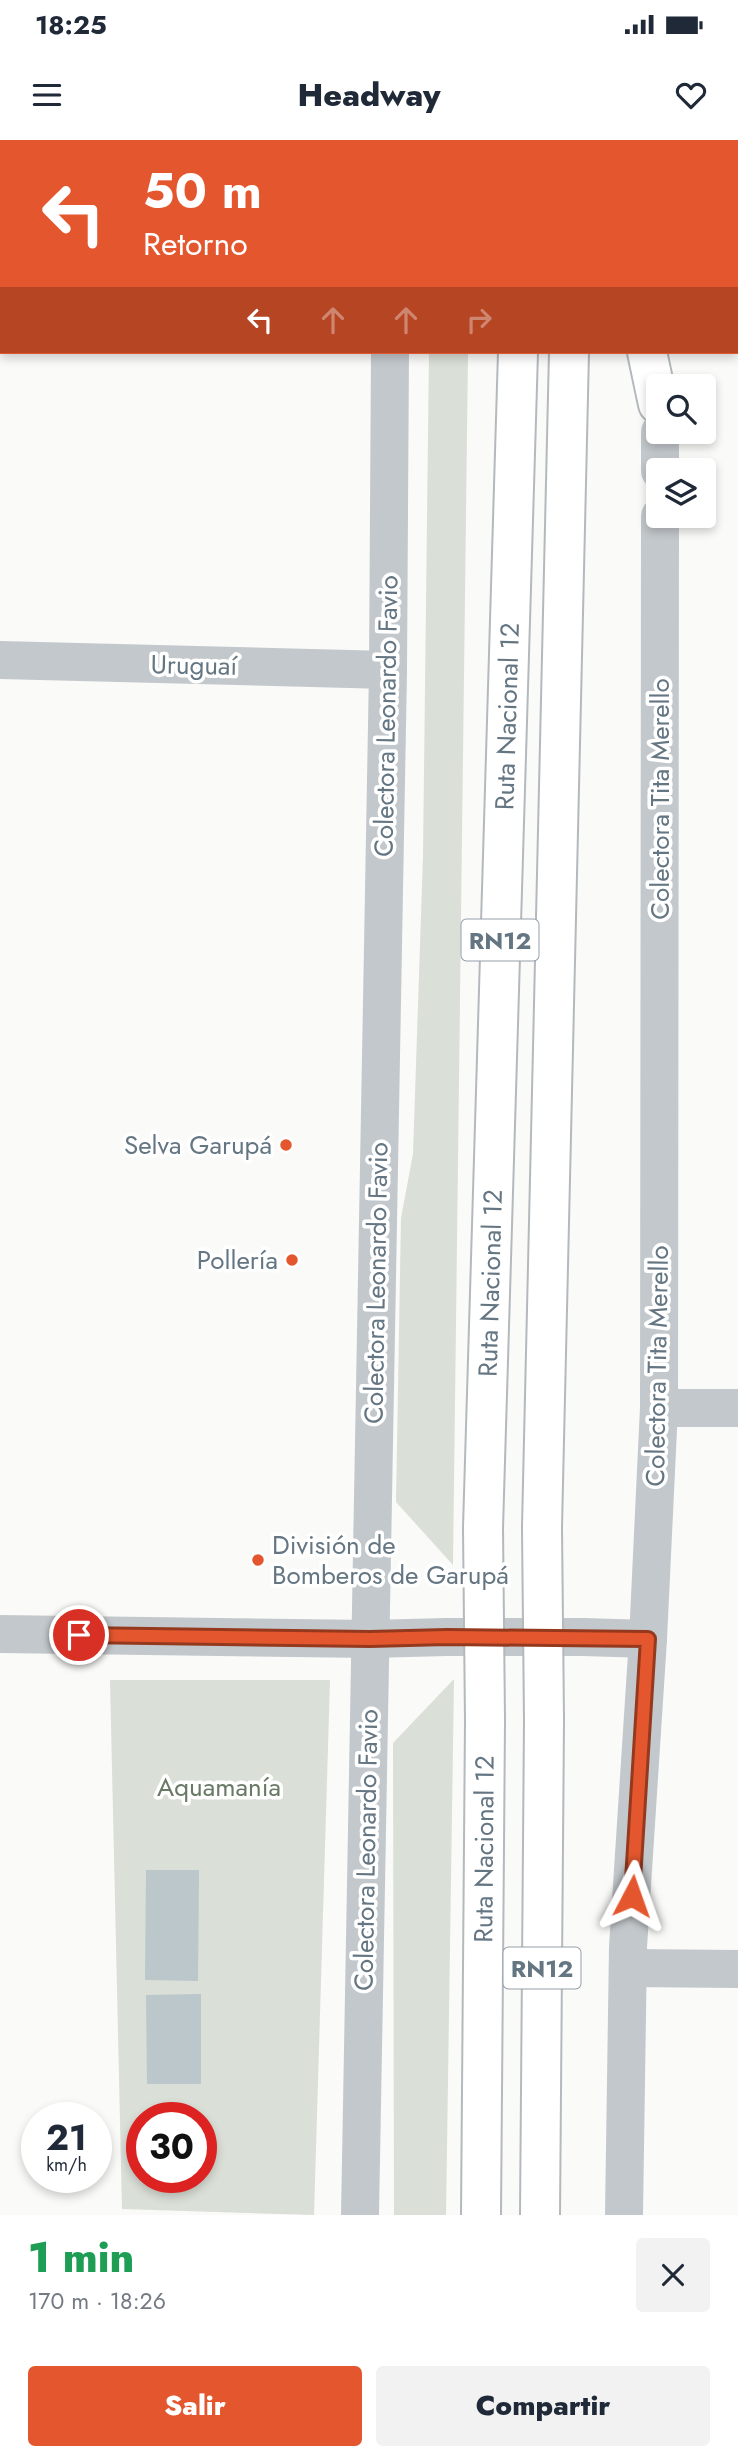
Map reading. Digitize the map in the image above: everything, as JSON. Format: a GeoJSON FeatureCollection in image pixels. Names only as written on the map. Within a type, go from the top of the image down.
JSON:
{"type":"FeatureCollection","features":[{"type":"Feature","properties":{"kind":"highway","name":"Ruta Nacional 12"},"geometry":{"type":"LineString","coordinates":[[481,2215],[485,1721],[483,1528],[518,354]]}},
{"type":"Feature","properties":{"kind":"highway","name":"Ruta Nacional 12"},"geometry":{"type":"LineString","coordinates":[[540,2215],[544,1720],[542,1527],[569,354]]}},
{"type":"Feature","properties":{"kind":"highway"},"geometry":{"type":"LineString","coordinates":[[648,354],[652,374]]}},
{"type":"Feature","properties":{"kind":"street","name":"Colectora Leonardo Favio"},"geometry":{"type":"LineString","coordinates":[[360,2215],[387,670],[390,354]]}},
{"type":"Feature","properties":{"kind":"street"},"geometry":{"type":"LineString","coordinates":[[661,374],[662,354]]}},
{"type":"Feature","properties":{"kind":"street","name":"Colectora Tita Merello"},"geometry":{"type":"LineString","coordinates":[[624,2215],[628,1968],[659,1408],[660,528]]}},
{"type":"Feature","properties":{"kind":"street","name":"Uruguaí"},"geometry":{"type":"LineString","coordinates":[[0,660],[387,670]]}},
{"type":"Feature","properties":{"kind":"street"},"geometry":{"type":"LineString","coordinates":[[659,1408],[738,1408]]}},
{"type":"Feature","properties":{"kind":"street"},"geometry":{"type":"LineString","coordinates":[[0,1634],[370,1639],[648,1639]]}},
{"type":"Feature","properties":{"kind":"street"},"geometry":{"type":"LineString","coordinates":[[628,1968],[738,1969]]}},
{"type":"Feature","properties":{"kind":"green space"},"geometry":{"type":"Polygon","coordinates":[[[429,354],[468,354],[453,1565],[396,1502],[401,1218],[413,1154],[423,856],[429,354]]]}},
{"type":"Feature","properties":{"kind":"green space"},"geometry":{"type":"Polygon","coordinates":[[[454,1679],[446,2215],[394,2215],[393,1743],[454,1679]]]}},
{"type":"Feature","properties":{"kind":"green space","name":"Aquamanía"},"geometry":{"type":"Polygon","coordinates":[[[110,1680],[330,1680],[314,2215],[122,2209],[110,1680]]]}},
{"type":"Feature","properties":{"kind":"shaded area"},"geometry":{"type":"Polygon","coordinates":[[[146,1870],[199,1870],[198,1981],[145,1980],[146,1870]]]}},
{"type":"Feature","properties":{"kind":"shaded area"},"geometry":{"type":"Polygon","coordinates":[[[201,1994],[201,2084],[147,2084],[146,1995],[201,1994]]]}},
{"type":"Feature","properties":{"kind":"place","name":"Selva Garupá"},"geometry":{"type":"Point","coordinates":[286,1145]}},
{"type":"Feature","properties":{"kind":"place","name":"Pollería"},"geometry":{"type":"Point","coordinates":[292,1260]}},
{"type":"Feature","properties":{"kind":"place","name":"División de Bomberos de Garupá"},"geometry":{"type":"Point","coordinates":[258,1560]}},
{"type":"Feature","properties":{"kind":"route"},"geometry":{"type":"LineString","coordinates":[[79,1635],[648,1639],[632,1896]]}}]}
